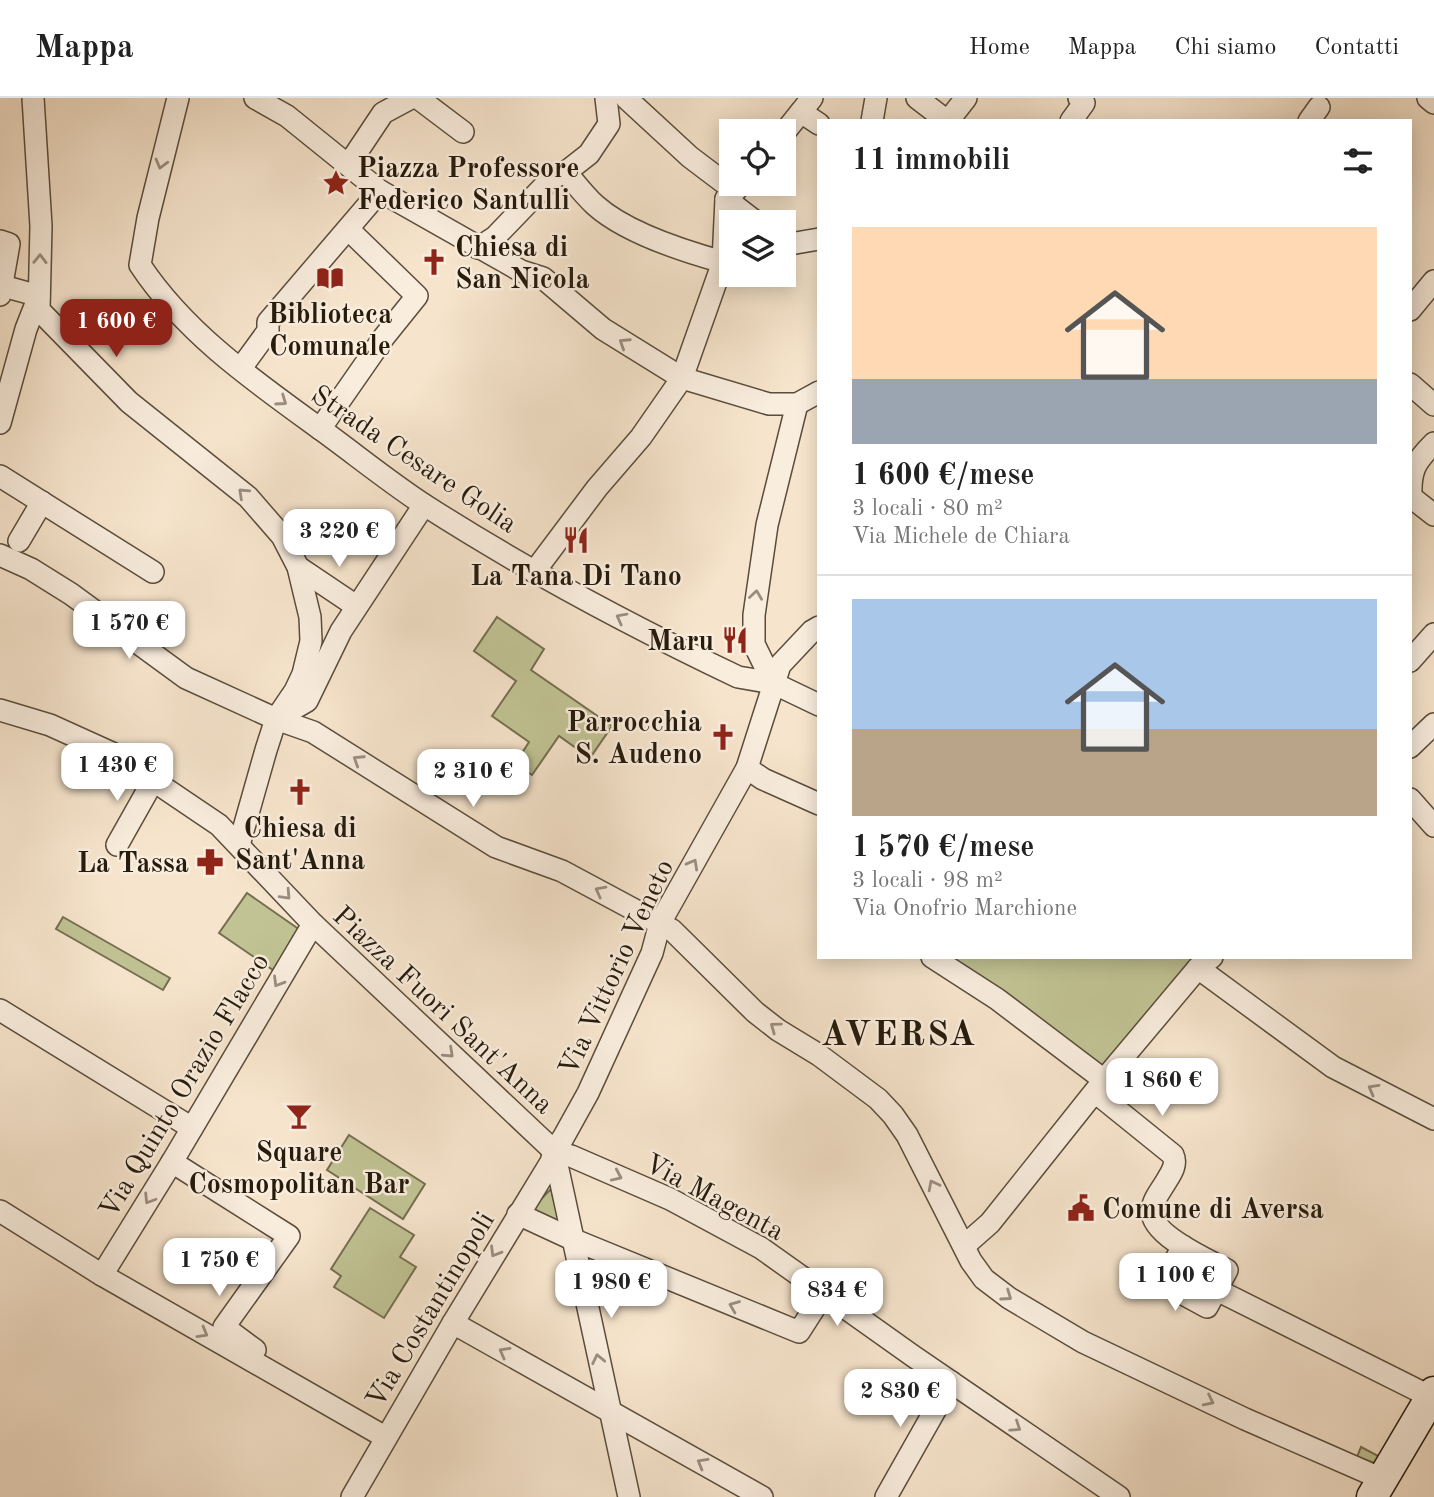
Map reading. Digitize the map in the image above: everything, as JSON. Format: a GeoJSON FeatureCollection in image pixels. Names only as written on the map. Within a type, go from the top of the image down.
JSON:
{"type":"FeatureCollection","features":[{"type":"Feature","properties":{"kind":"street"},"geometry":{"type":"LineString","coordinates":[[33,98],[41,226],[39,310],[129,402],[202,459],[257,507],[282,536],[298,566],[310,617],[311,641],[303,674],[276,719],[265,750],[239,845]]}},
{"type":"Feature","properties":{"kind":"street","name":"Strada Cesare Golia"},"geometry":{"type":"LineString","coordinates":[[178,98],[148,218],[140,265],[151,282],[209,343],[267,391],[424,505],[534,572],[738,677],[773,683],[817,704]]}},
{"type":"Feature","properties":{"kind":"street"},"geometry":{"type":"LineString","coordinates":[[255,98],[287,116],[380,191],[521,271],[543,278],[603,329],[682,378],[769,404],[797,404],[817,393]]}},
{"type":"Feature","properties":{"kind":"street"},"geometry":{"type":"LineString","coordinates":[[349,164],[383,113],[411,98]]}},
{"type":"Feature","properties":{"kind":"street"},"geometry":{"type":"LineString","coordinates":[[418,98],[463,132]]}},
{"type":"Feature","properties":{"kind":"street"},"geometry":{"type":"LineString","coordinates":[[478,248],[495,237],[552,178],[566,172],[589,154],[609,124],[606,98]]}},
{"type":"Feature","properties":{"kind":"street"},"geometry":{"type":"LineString","coordinates":[[626,98],[690,157],[719,179]]}},
{"type":"Feature","properties":{"kind":"street"},"geometry":{"type":"LineString","coordinates":[[872,119],[876,98]]}},
{"type":"Feature","properties":{"kind":"street"},"geometry":{"type":"LineString","coordinates":[[917,98],[945,119]]}},
{"type":"Feature","properties":{"kind":"street"},"geometry":{"type":"LineString","coordinates":[[949,119],[965,98]]}},
{"type":"Feature","properties":{"kind":"street"},"geometry":{"type":"LineString","coordinates":[[1072,119],[1084,103],[1079,98]]}},
{"type":"Feature","properties":{"kind":"street"},"geometry":{"type":"LineString","coordinates":[[1427,98],[1434,103]]}},
{"type":"Feature","properties":{"kind":"street"},"geometry":{"type":"LineString","coordinates":[[796,123],[811,111]]}},
{"type":"Feature","properties":{"kind":"street"},"geometry":{"type":"LineString","coordinates":[[566,172],[596,206],[627,226],[690,252],[719,259]]}},
{"type":"Feature","properties":{"kind":"street"},"geometry":{"type":"LineString","coordinates":[[241,368],[268,331],[268,321],[380,191]]}},
{"type":"Feature","properties":{"kind":"street"},"geometry":{"type":"LineString","coordinates":[[320,429],[416,296],[349,230]]}},
{"type":"Feature","properties":{"kind":"street"},"geometry":{"type":"LineString","coordinates":[[796,243],[817,239]]}},
{"type":"Feature","properties":{"kind":"street"},"geometry":{"type":"LineString","coordinates":[[0,241],[9,244],[2,290],[39,296]]}},
{"type":"Feature","properties":{"kind":"street"},"geometry":{"type":"LineString","coordinates":[[1412,308],[1434,281]]}},
{"type":"Feature","properties":{"kind":"street"},"geometry":{"type":"LineString","coordinates":[[534,572],[597,488],[641,437],[682,378],[719,282]]}},
{"type":"Feature","properties":{"kind":"street"},"geometry":{"type":"LineString","coordinates":[[0,423],[26,328],[39,296]]}},
{"type":"Feature","properties":{"kind":"street"},"geometry":{"type":"LineString","coordinates":[[1412,386],[1434,405]]}},
{"type":"Feature","properties":{"kind":"street"},"geometry":{"type":"LineString","coordinates":[[773,683],[754,644],[754,615],[766,525],[797,404]]}},
{"type":"Feature","properties":{"kind":"street"},"geometry":{"type":"LineString","coordinates":[[1412,476],[1414,465],[1434,443]]}},
{"type":"Feature","properties":{"kind":"street"},"geometry":{"type":"LineString","coordinates":[[0,476],[153,572]]}},
{"type":"Feature","properties":{"kind":"street"},"geometry":{"type":"LineString","coordinates":[[1412,498],[1434,515]]}},
{"type":"Feature","properties":{"kind":"street"},"geometry":{"type":"LineString","coordinates":[[19,541],[42,502]]}},
{"type":"Feature","properties":{"kind":"street"},"geometry":{"type":"LineString","coordinates":[[276,719],[307,701],[328,653],[356,606],[424,505]]}},
{"type":"Feature","properties":{"kind":"street"},"geometry":{"type":"LineString","coordinates":[[0,555],[31,569],[71,594],[187,677],[276,719],[313,732],[496,847],[562,871],[660,923],[692,948],[755,1012],[878,1099],[893,1115],[907,1135],[971,1261],[984,1279],[1009,1298],[1083,1342],[1245,1419],[1377,1488],[1433,1396],[1217,1290]]}},
{"type":"Feature","properties":{"kind":"street"},"geometry":{"type":"LineString","coordinates":[[298,566],[356,606]]}},
{"type":"Feature","properties":{"kind":"street","name":"Via Vittorio Veneto"},"geometry":{"type":"LineString","coordinates":[[554,1151],[587,1093],[652,953],[660,923],[747,768],[779,664],[817,627]]}},
{"type":"Feature","properties":{"kind":"street"},"geometry":{"type":"LineString","coordinates":[[1412,659],[1434,634]]}},
{"type":"Feature","properties":{"kind":"street","name":"Piazza Fuori Sant'Anna"},"geometry":{"type":"LineString","coordinates":[[0,710],[50,725],[114,754],[219,825],[313,924],[554,1151]]}},
{"type":"Feature","properties":{"kind":"street"},"geometry":{"type":"LineString","coordinates":[[1412,745],[1434,724]]}},
{"type":"Feature","properties":{"kind":"street"},"geometry":{"type":"LineString","coordinates":[[747,768],[763,779],[817,803]]}},
{"type":"Feature","properties":{"kind":"street"},"geometry":{"type":"LineString","coordinates":[[117,845],[153,781]]}},
{"type":"Feature","properties":{"kind":"street"},"geometry":{"type":"LineString","coordinates":[[1412,801],[1434,825]]}},
{"type":"Feature","properties":{"kind":"street","name":"Via Quinto Orazio Flacco"},"geometry":{"type":"LineString","coordinates":[[102,1275],[313,924]]}},
{"type":"Feature","properties":{"kind":"street"},"geometry":{"type":"LineString","coordinates":[[935,959],[997,999],[1169,1150],[1175,1159],[1173,1170],[1152,1207],[1153,1217],[1161,1229],[1183,1246],[1227,1270],[1207,1307],[1163,1283],[1183,1246]]}},
{"type":"Feature","properties":{"kind":"street"},"geometry":{"type":"LineString","coordinates":[[965,1245],[990,1223],[1099,1086],[1205,963],[1333,1067],[1434,1119]]}},
{"type":"Feature","properties":{"kind":"street"},"geometry":{"type":"LineString","coordinates":[[0,1010],[192,1128]]}},
{"type":"Feature","properties":{"kind":"street"},"geometry":{"type":"LineString","coordinates":[[554,1151],[629,1497]]}},
{"type":"Feature","properties":{"kind":"street","name":"Via Costantinopoli"},"geometry":{"type":"LineString","coordinates":[[352,1497],[385,1437],[551,1161],[554,1151]]}},
{"type":"Feature","properties":{"kind":"street","name":"Via Magenta"},"geometry":{"type":"LineString","coordinates":[[554,1151],[670,1199],[761,1248],[1115,1496]]}},
{"type":"Feature","properties":{"kind":"street"},"geometry":{"type":"LineString","coordinates":[[172,1162],[289,1236],[224,1327],[255,1350]]}},
{"type":"Feature","properties":{"kind":"street"},"geometry":{"type":"LineString","coordinates":[[0,1211],[102,1275],[385,1437]]}},
{"type":"Feature","properties":{"kind":"street"},"geometry":{"type":"LineString","coordinates":[[518,1214],[572,1239],[799,1332],[824,1293]]}},
{"type":"Feature","properties":{"kind":"street"},"geometry":{"type":"LineString","coordinates":[[453,1323],[762,1497]]}},
{"type":"Feature","properties":{"kind":"street"},"geometry":{"type":"LineString","coordinates":[[886,1497],[951,1382]]}},
{"type":"Feature","properties":{"kind":"green space"},"geometry":{"type":"Polygon","coordinates":[[[497,617],[544,649],[531,670],[612,726],[590,758],[559,736],[532,775],[515,764],[529,742],[492,716],[516,681],[474,651],[497,617]]]}},
{"type":"Feature","properties":{"kind":"green space"},"geometry":{"type":"Polygon","coordinates":[[[247,893],[300,930],[273,970],[219,933],[247,893]]]}},
{"type":"Feature","properties":{"kind":"green space"},"geometry":{"type":"Polygon","coordinates":[[[63,917],[170,978],[163,990],[56,929],[63,917]]]}},
{"type":"Feature","properties":{"kind":"green space"},"geometry":{"type":"Polygon","coordinates":[[[943,959],[1205,959],[1104,1076],[943,959]]]}},
{"type":"Feature","properties":{"kind":"green space"},"geometry":{"type":"Polygon","coordinates":[[[349,1135],[425,1184],[403,1219],[327,1170],[349,1135]]]}},
{"type":"Feature","properties":{"kind":"green space"},"geometry":{"type":"Polygon","coordinates":[[[551,1189],[560,1224],[529,1211],[551,1189]]]}},
{"type":"Feature","properties":{"kind":"green space"},"geometry":{"type":"Polygon","coordinates":[[[370,1208],[414,1235],[400,1257],[416,1267],[384,1318],[334,1287],[341,1276],[331,1269],[370,1208]]]}},
{"type":"Feature","properties":{"kind":"green space"},"geometry":{"type":"Polygon","coordinates":[[[1186,1256],[1214,1272],[1200,1299],[1172,1283],[1186,1256]]]}},
{"type":"Feature","properties":{"kind":"green space"},"geometry":{"type":"Polygon","coordinates":[[[1361,1447],[1384,1459],[1383,1466],[1357,1457],[1361,1447]]]}},
{"type":"Feature","properties":{"kind":"place","name":"Piazza Professore Federico Santulli"},"geometry":{"type":"Point","coordinates":[336,183]}},
{"type":"Feature","properties":{"kind":"place","name":"Chiesa di San Nicola"},"geometry":{"type":"Point","coordinates":[434,262]}},
{"type":"Feature","properties":{"kind":"place","name":"Biblioteca Comunale"},"geometry":{"type":"Point","coordinates":[330,278]}},
{"type":"Feature","properties":{"kind":"place","name":"La Tana Di Tano"},"geometry":{"type":"Point","coordinates":[576,540]}},
{"type":"Feature","properties":{"kind":"place","name":"Maru"},"geometry":{"type":"Point","coordinates":[735,640]}},
{"type":"Feature","properties":{"kind":"place","name":"Parrocchia S. Audeno"},"geometry":{"type":"Point","coordinates":[723,737]}},
{"type":"Feature","properties":{"kind":"place","name":"Chiesa di Sant'Anna"},"geometry":{"type":"Point","coordinates":[300,792]}},
{"type":"Feature","properties":{"kind":"place","name":"La Tassa"},"geometry":{"type":"Point","coordinates":[210,862]}},
{"type":"Feature","properties":{"kind":"place","name":"Square Cosmopolitan Bar"},"geometry":{"type":"Point","coordinates":[299,1116]}},
{"type":"Feature","properties":{"kind":"place","name":"Comune di Aversa"},"geometry":{"type":"Point","coordinates":[1081,1208]}},
{"type":"Feature","properties":{"kind":"district","name":"AVERSA"},"geometry":{"type":"Point","coordinates":[899,1033]}}]}
